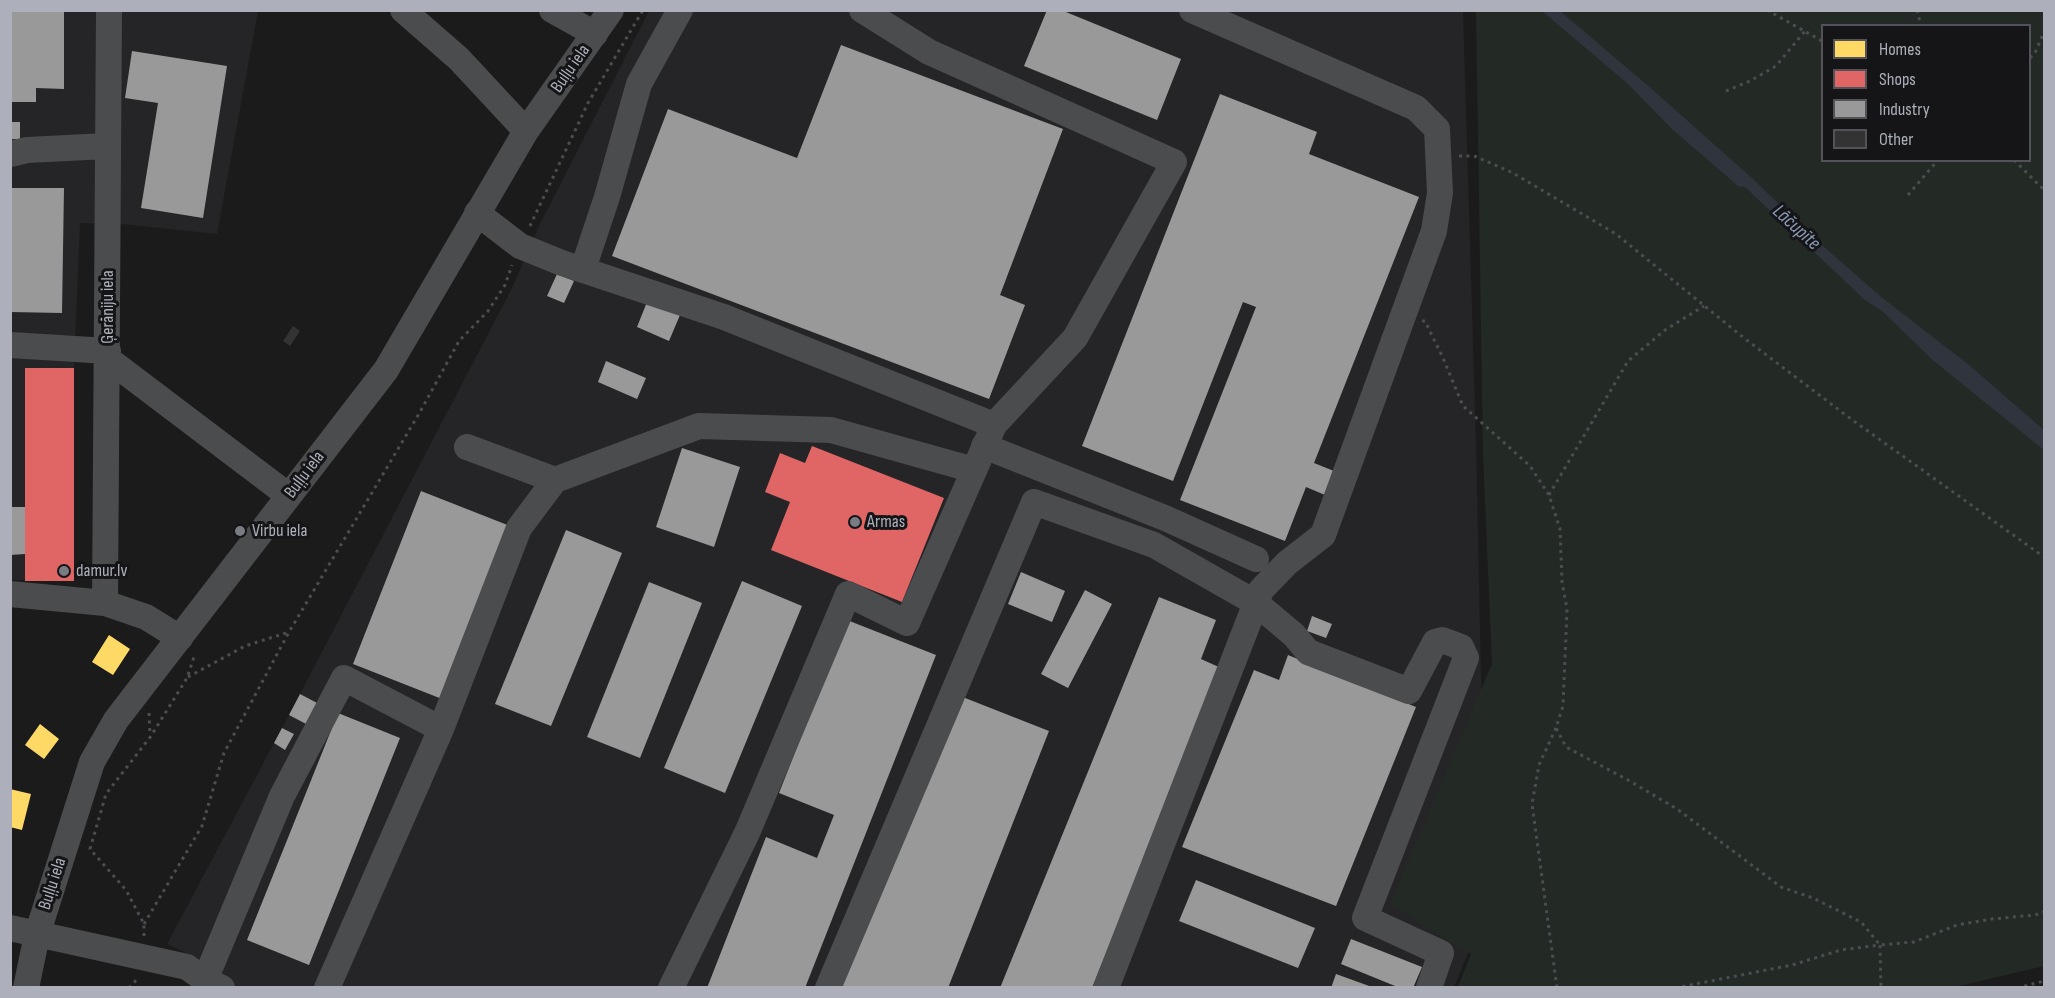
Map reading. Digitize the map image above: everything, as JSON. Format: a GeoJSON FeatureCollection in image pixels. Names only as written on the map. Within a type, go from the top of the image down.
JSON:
{"type":"FeatureCollection","features":[{"type":"Feature","properties":{"kind":"street","name":"Ģerāniju iela"},"geometry":{"type":"LineString","coordinates":[[105,603],[109,10]]}},
{"type":"Feature","properties":{"kind":"street"},"geometry":{"type":"LineString","coordinates":[[403,10],[459,59],[526,131]]}},
{"type":"Feature","properties":{"kind":"street"},"geometry":{"type":"LineString","coordinates":[[552,10],[595,34]]}},
{"type":"Feature","properties":{"kind":"street","name":"Buļļu iela"},"geometry":{"type":"LineString","coordinates":[[26,987],[37,935],[92,762],[116,720],[188,643],[289,496],[386,370],[526,131],[611,10]]}},
{"type":"Feature","properties":{"kind":"street"},"geometry":{"type":"LineString","coordinates":[[583,269],[607,197],[639,84],[680,10]]}},
{"type":"Feature","properties":{"kind":"street"},"geometry":{"type":"LineString","coordinates":[[671,987],[747,833],[848,594],[907,622],[989,436],[1076,338],[1174,162],[929,52],[862,10]]}},
{"type":"Feature","properties":{"kind":"street"},"geometry":{"type":"LineString","coordinates":[[1106,987],[1261,590],[1287,563],[1323,535],[1434,231],[1440,193],[1437,129],[1416,108],[1192,10]]}},
{"type":"Feature","properties":{"kind":"street"},"geometry":{"type":"LineString","coordinates":[[10,154],[27,150],[107,146]]}},
{"type":"Feature","properties":{"kind":"street"},"geometry":{"type":"LineString","coordinates":[[477,213],[520,246],[724,317],[1256,559]]}},
{"type":"Feature","properties":{"kind":"street"},"geometry":{"type":"LineString","coordinates":[[10,345],[108,355],[289,496]]}},
{"type":"Feature","properties":{"kind":"street"},"geometry":{"type":"LineString","coordinates":[[327,987],[441,729],[519,528],[555,480],[699,426],[831,430],[974,470]]}},
{"type":"Feature","properties":{"kind":"street"},"geometry":{"type":"LineString","coordinates":[[467,447],[555,480]]}},
{"type":"Feature","properties":{"kind":"street"},"geometry":{"type":"LineString","coordinates":[[828,987],[1034,502],[1154,545],[1256,603],[1294,634],[1308,652],[1409,691],[1435,642],[1442,640],[1461,646],[1466,658],[1365,918],[1441,953],[1429,987]]}},
{"type":"Feature","properties":{"kind":"street"},"geometry":{"type":"LineString","coordinates":[[10,594],[105,603],[146,617],[188,643]]}},
{"type":"Feature","properties":{"kind":"street"},"geometry":{"type":"LineString","coordinates":[[10,928],[186,967],[213,984],[282,796],[344,678],[441,729]]}},
{"type":"Feature","properties":{"kind":"path"},"geometry":{"type":"LineString","coordinates":[[144,924],[202,826],[224,753],[289,632],[420,412],[459,341],[488,311],[504,285],[520,246],[588,103],[644,10]]}},
{"type":"Feature","properties":{"kind":"path"},"geometry":{"type":"LineString","coordinates":[[1767,10],[1821,40]]}},
{"type":"Feature","properties":{"kind":"path"},"geometry":{"type":"LineString","coordinates":[[1726,91],[1776,66],[1805,31]]}},
{"type":"Feature","properties":{"kind":"path"},"geometry":{"type":"LineString","coordinates":[[2031,57],[2044,32]]}},
{"type":"Feature","properties":{"kind":"path"},"geometry":{"type":"LineString","coordinates":[[1439,157],[1474,156],[1513,173],[1616,234],[1704,306],[1851,419],[2044,557]]}},
{"type":"Feature","properties":{"kind":"path"},"geometry":{"type":"LineString","coordinates":[[1908,195],[1936,162]]}},
{"type":"Feature","properties":{"kind":"path"},"geometry":{"type":"LineString","coordinates":[[2016,162],[2044,190]]}},
{"type":"Feature","properties":{"kind":"path"},"geometry":{"type":"LineString","coordinates":[[1550,495],[1628,361],[1665,330],[1704,306]]}},
{"type":"Feature","properties":{"kind":"path"},"geometry":{"type":"LineString","coordinates":[[1403,315],[1425,321],[1463,406],[1530,466],[1550,495],[1560,529],[1562,582],[1567,609],[1563,706],[1556,728],[1539,765],[1532,804],[1557,987]]}},
{"type":"Feature","properties":{"kind":"path"},"geometry":{"type":"LineString","coordinates":[[144,958],[144,924],[126,891],[90,849],[106,794],[151,735],[188,677],[245,646],[289,632]]}},
{"type":"Feature","properties":{"kind":"path"},"geometry":{"type":"LineString","coordinates":[[188,643],[188,677]]}},
{"type":"Feature","properties":{"kind":"path"},"geometry":{"type":"LineString","coordinates":[[1556,728],[1566,747],[1677,809],[1781,887],[1814,898],[1861,922],[1880,945],[1881,987]]}},
{"type":"Feature","properties":{"kind":"path"},"geometry":{"type":"LineString","coordinates":[[1675,987],[1792,965],[1842,950],[1914,942],[1957,925],[2044,912]]}},
{"type":"Feature","properties":{"kind":"path"},"geometry":{"type":"LineString","coordinates":[[2017,987],[2044,981]]}},
{"type":"Feature","properties":{"kind":"shaded area"},"geometry":{"type":"Polygon","coordinates":[[[10,11],[258,11],[217,234],[121,224],[80,223],[74,368],[74,581],[11,580],[10,11]]]}},
{"type":"Feature","properties":{"kind":"shaded area"},"geometry":{"type":"Polygon","coordinates":[[[649,11],[1463,11],[1476,443],[1486,910],[1454,987],[197,988],[191,955],[167,944],[511,290],[540,224],[649,11]]]}},
{"type":"Feature","properties":{"kind":"shaded area"},"geometry":{"type":"Polygon","coordinates":[[[1476,11],[2044,11],[2044,966],[1951,988],[1458,987],[1471,954],[1390,905],[1492,664],[1483,453],[1476,11]]]}},
{"type":"Feature","properties":{"kind":"water","name":"Lāčupīte"},"geometry":{"type":"Polygon","coordinates":[[[1542,11],[1560,11],[1752,178],[1815,239],[1880,296],[1969,365],[2044,430],[2044,450],[1935,362],[1882,311],[1865,300],[1745,187],[1738,186],[1672,129],[1627,83],[1542,11]]]}},
{"type":"Feature","properties":{"kind":"building: Homes"},"geometry":{"type":"Polygon","coordinates":[[[109,635],[130,649],[113,675],[92,662],[109,635]]]}},
{"type":"Feature","properties":{"kind":"building: Homes"},"geometry":{"type":"Polygon","coordinates":[[[40,724],[59,739],[44,759],[25,745],[40,724]]]}},
{"type":"Feature","properties":{"kind":"building: Homes"},"geometry":{"type":"Polygon","coordinates":[[[10,789],[31,794],[22,830],[10,827],[10,789]]]}},
{"type":"Feature","properties":{"kind":"building: Shops"},"geometry":{"type":"Polygon","coordinates":[[[25,368],[74,368],[74,581],[25,581],[25,368]]]}},
{"type":"Feature","properties":{"kind":"building: Shops"},"geometry":{"type":"Polygon","coordinates":[[[812,446],[944,498],[902,602],[771,550],[790,502],[765,492],[780,453],[805,463],[812,446]]]}},
{"type":"Feature","properties":{"kind":"building: Industry"},"geometry":{"type":"Polygon","coordinates":[[[10,10],[64,10],[64,89],[36,88],[36,102],[10,102],[10,10]]]}},
{"type":"Feature","properties":{"kind":"building: Industry"},"geometry":{"type":"Polygon","coordinates":[[[1047,10],[1061,10],[1181,59],[1157,120],[1024,66],[1047,10]]]}},
{"type":"Feature","properties":{"kind":"building: Industry"},"geometry":{"type":"Polygon","coordinates":[[[841,45],[1063,129],[1000,295],[1025,305],[989,399],[612,256],[668,109],[797,158],[841,45]]]}},
{"type":"Feature","properties":{"kind":"building: Industry"},"geometry":{"type":"Polygon","coordinates":[[[132,51],[227,66],[203,218],[141,208],[158,103],[125,98],[132,51]]]}},
{"type":"Feature","properties":{"kind":"building: Industry"},"geometry":{"type":"Polygon","coordinates":[[[1220,94],[1317,132],[1309,154],[1419,197],[1314,463],[1334,471],[1325,495],[1306,487],[1285,541],[1180,500],[1256,307],[1243,302],[1173,481],[1082,446],[1220,94]]]}},
{"type":"Feature","properties":{"kind":"building: Industry"},"geometry":{"type":"Polygon","coordinates":[[[10,122],[20,122],[20,139],[10,139],[10,122]]]}},
{"type":"Feature","properties":{"kind":"building: Industry"},"geometry":{"type":"Polygon","coordinates":[[[10,188],[64,188],[62,313],[10,312],[10,188]]]}},
{"type":"Feature","properties":{"kind":"building: Industry"},"geometry":{"type":"Polygon","coordinates":[[[557,274],[574,281],[564,303],[547,296],[557,274]]]}},
{"type":"Feature","properties":{"kind":"building: Industry"},"geometry":{"type":"Polygon","coordinates":[[[647,302],[680,315],[669,341],[637,327],[647,302]]]}},
{"type":"Feature","properties":{"kind":"building: Industry"},"geometry":{"type":"Polygon","coordinates":[[[606,361],[646,378],[637,399],[598,382],[606,361]]]}},
{"type":"Feature","properties":{"kind":"building: Industry"},"geometry":{"type":"Polygon","coordinates":[[[682,448],[740,467],[714,547],[656,527],[682,448]]]}},
{"type":"Feature","properties":{"kind":"building: Industry"},"geometry":{"type":"Polygon","coordinates":[[[421,491],[510,526],[442,699],[353,664],[421,491]]]}},
{"type":"Feature","properties":{"kind":"building: Industry"},"geometry":{"type":"Polygon","coordinates":[[[10,507],[25,507],[25,554],[10,555],[10,507]]]}},
{"type":"Feature","properties":{"kind":"building: Industry"},"geometry":{"type":"Polygon","coordinates":[[[566,530],[622,553],[551,726],[495,704],[566,530]]]}},
{"type":"Feature","properties":{"kind":"building: Industry"},"geometry":{"type":"Polygon","coordinates":[[[1021,572],[1065,591],[1052,622],[1008,604],[1021,572]]]}},
{"type":"Feature","properties":{"kind":"building: Industry"},"geometry":{"type":"Polygon","coordinates":[[[742,581],[802,606],[725,793],[664,768],[742,581]]]}},
{"type":"Feature","properties":{"kind":"building: Industry"},"geometry":{"type":"Polygon","coordinates":[[[649,582],[702,603],[640,758],[587,737],[649,582]]]}},
{"type":"Feature","properties":{"kind":"building: Industry"},"geometry":{"type":"Polygon","coordinates":[[[1085,590],[1112,604],[1068,688],[1041,674],[1085,590]]]}},
{"type":"Feature","properties":{"kind":"building: Industry"},"geometry":{"type":"Polygon","coordinates":[[[1159,597],[1216,620],[1201,659],[1221,668],[1092,988],[1000,988],[1159,597]]]}},
{"type":"Feature","properties":{"kind":"building: Industry"},"geometry":{"type":"Polygon","coordinates":[[[1312,616],[1332,624],[1326,638],[1307,631],[1312,616]]]}},
{"type":"Feature","properties":{"kind":"building: Industry"},"geometry":{"type":"Polygon","coordinates":[[[847,620],[936,655],[805,988],[707,988],[766,837],[817,858],[834,815],[779,793],[847,620]]]}},
{"type":"Feature","properties":{"kind":"building: Industry"},"geometry":{"type":"Polygon","coordinates":[[[1288,655],[1416,707],[1336,906],[1182,847],[1254,670],[1279,680],[1288,655]]]}},
{"type":"Feature","properties":{"kind":"building: Industry"},"geometry":{"type":"Polygon","coordinates":[[[300,694],[319,704],[308,725],[289,715],[300,694]]]}},
{"type":"Feature","properties":{"kind":"building: Industry"},"geometry":{"type":"Polygon","coordinates":[[[955,694],[1049,731],[948,988],[840,988],[955,694]]]}},
{"type":"Feature","properties":{"kind":"building: Industry"},"geometry":{"type":"Polygon","coordinates":[[[338,713],[400,738],[309,965],[247,940],[338,713]]]}},
{"type":"Feature","properties":{"kind":"building: Industry"},"geometry":{"type":"Polygon","coordinates":[[[282,728],[294,734],[285,750],[274,743],[282,728]]]}},
{"type":"Feature","properties":{"kind":"building: Industry"},"geometry":{"type":"Polygon","coordinates":[[[1196,880],[1315,928],[1298,968],[1179,921],[1196,880]]]}},
{"type":"Feature","properties":{"kind":"building: Industry"},"geometry":{"type":"Polygon","coordinates":[[[1351,939],[1422,967],[1413,988],[1400,988],[1341,964],[1351,939]]]}},
{"type":"Feature","properties":{"kind":"building: Industry"},"geometry":{"type":"Polygon","coordinates":[[[1336,974],[1372,987],[1331,988],[1336,974]]]}},
{"type":"Feature","properties":{"kind":"building: Other"},"geometry":{"type":"Polygon","coordinates":[[[293,326],[300,331],[290,346],[283,341],[293,326]]]}},
{"type":"Feature","properties":{"kind":"place","name":"Armas"},"geometry":{"type":"Point","coordinates":[855,522]}},
{"type":"Feature","properties":{"kind":"place","name":"Virbu iela"},"geometry":{"type":"Point","coordinates":[240,531]}},
{"type":"Feature","properties":{"kind":"place","name":"damur.lv"},"geometry":{"type":"Point","coordinates":[64,571]}}]}
